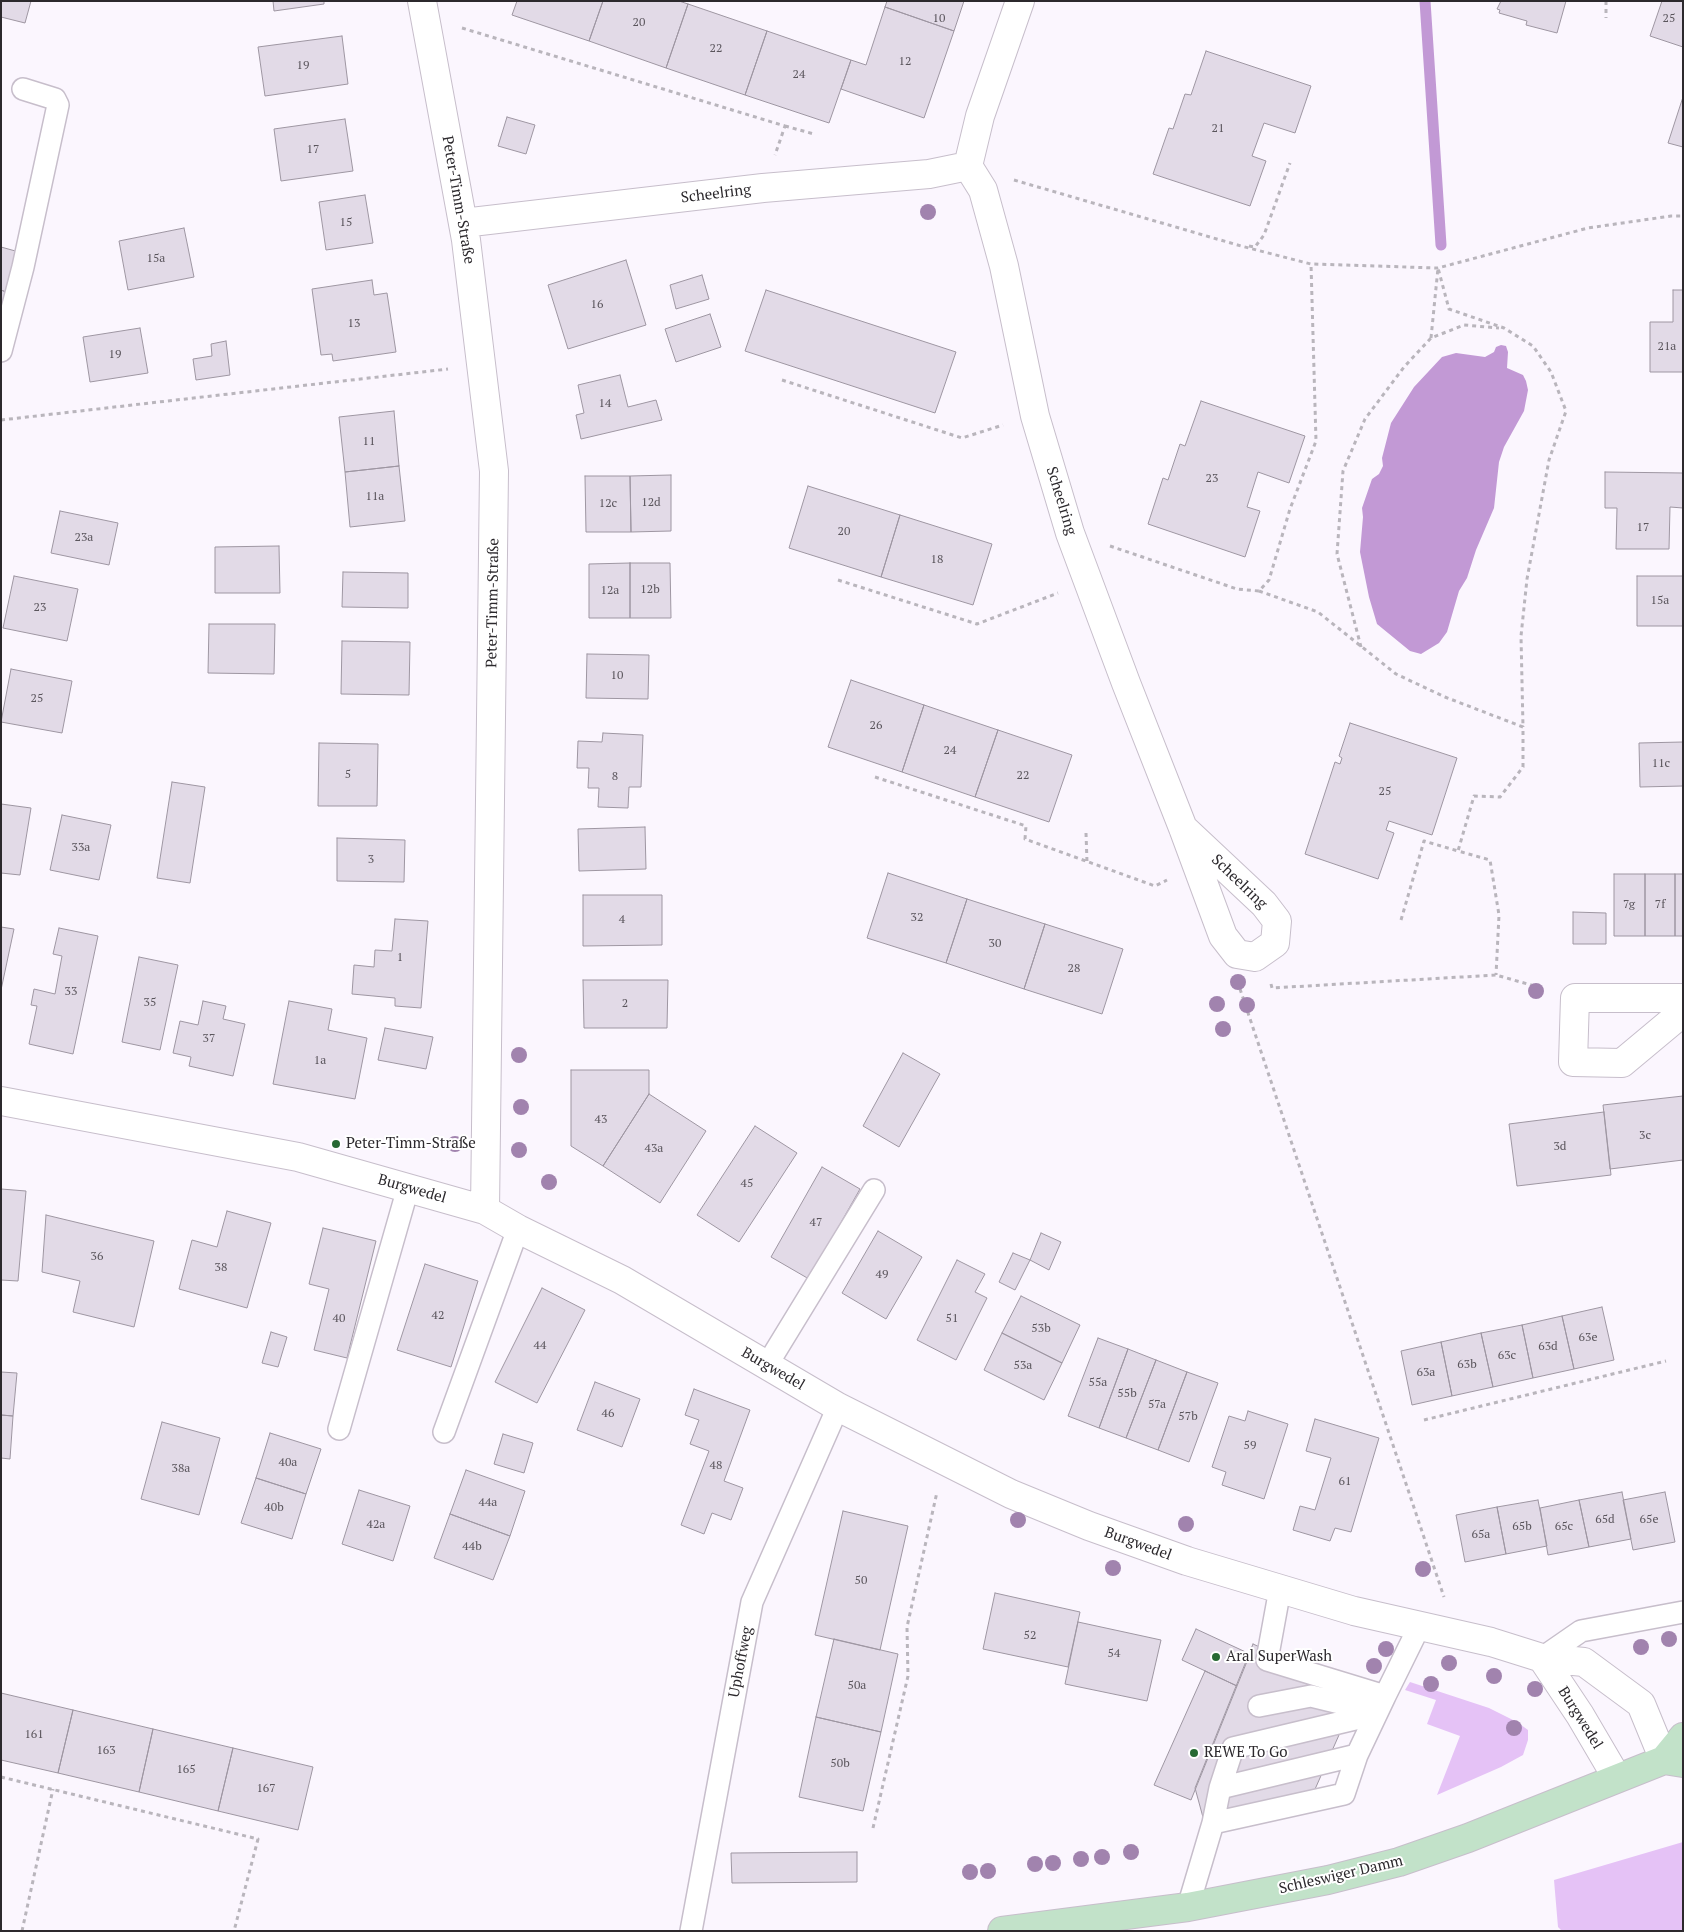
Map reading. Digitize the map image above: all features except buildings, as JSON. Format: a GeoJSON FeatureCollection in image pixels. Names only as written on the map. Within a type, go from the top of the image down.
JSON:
{"type":"FeatureCollection","features":[{"type":"Feature","properties":{"kind":"main road","name":"Schleswiger Damm"},"geometry":{"type":"LineString","coordinates":[[1002,1931],[1188,1907],[1328,1880],[1399,1862],[1468,1838],[1617,1778],[1673,1761],[1683,1737]]}},
{"type":"Feature","properties":{"kind":"street"},"geometry":{"type":"LineString","coordinates":[[968,166],[980,116],[1020,1]]}},
{"type":"Feature","properties":{"kind":"street","name":"Peter-Timm-Straße"},"geometry":{"type":"LineString","coordinates":[[423,9],[463,223],[482,362],[494,471],[485,1210]]}},
{"type":"Feature","properties":{"kind":"street","name":"Scheelring"},"geometry":{"type":"LineString","coordinates":[[463,223],[763,188],[929,174],[968,166],[983,190],[1004,266],[1035,416],[1070,533],[1223,936],[1237,954],[1254,957],[1275,943],[1277,921],[1264,904],[1183,828]]}},
{"type":"Feature","properties":{"kind":"street"},"geometry":{"type":"LineString","coordinates":[[1683,998],[1575,998],[1573,1062],[1622,1063],[1683,1012]]}},
{"type":"Feature","properties":{"kind":"street","name":"Burgwedel"},"geometry":{"type":"LineString","coordinates":[[1,1101],[298,1157],[485,1210],[518,1229],[622,1280],[838,1407],[1011,1494],[1089,1526],[1186,1561],[1354,1611],[1491,1642],[1542,1658],[1584,1662],[1641,1704],[1673,1761]]}},
{"type":"Feature","properties":{"kind":"street","name":"Burgwedel"},"geometry":{"type":"LineString","coordinates":[[1542,1658],[1580,1715],[1617,1778]]}},
{"type":"Feature","properties":{"kind":"lane"},"geometry":{"type":"LineString","coordinates":[[1,351],[23,267],[58,105],[55,100],[48,96],[23,89]]}},
{"type":"Feature","properties":{"kind":"lane"},"geometry":{"type":"LineString","coordinates":[[339,1429],[408,1188]]}},
{"type":"Feature","properties":{"kind":"lane"},"geometry":{"type":"LineString","coordinates":[[766,1365],[874,1190]]}},
{"type":"Feature","properties":{"kind":"lane"},"geometry":{"type":"LineString","coordinates":[[444,1432],[518,1229]]}},
{"type":"Feature","properties":{"kind":"lane","name":"Uphoffweg"},"geometry":{"type":"LineString","coordinates":[[691,1931],[752,1602],[838,1407]]}},
{"type":"Feature","properties":{"kind":"lane"},"geometry":{"type":"LineString","coordinates":[[1280,1589],[1267,1660],[1380,1705]]}},
{"type":"Feature","properties":{"kind":"lane"},"geometry":{"type":"LineString","coordinates":[[1542,1658],[1581,1631],[1683,1612]]}},
{"type":"Feature","properties":{"kind":"lane"},"geometry":{"type":"LineString","coordinates":[[1213,1824],[1344,1794],[1357,1755],[1380,1705],[1428,1627]]}},
{"type":"Feature","properties":{"kind":"lane"},"geometry":{"type":"LineString","coordinates":[[1286,1666],[1310,1729]]}},
{"type":"Feature","properties":{"kind":"lane"},"geometry":{"type":"LineString","coordinates":[[1259,1706],[1311,1696],[1348,1705],[1380,1705]]}},
{"type":"Feature","properties":{"kind":"lane"},"geometry":{"type":"LineString","coordinates":[[1188,1907],[1213,1824],[1220,1788],[1233,1748],[1310,1729],[1380,1705]]}},
{"type":"Feature","properties":{"kind":"lane"},"geometry":{"type":"LineString","coordinates":[[1220,1788],[1357,1755]]}},
{"type":"Feature","properties":{"kind":"path"},"geometry":{"type":"LineString","coordinates":[[1606,1],[1606,18]]}},
{"type":"Feature","properties":{"kind":"path"},"geometry":{"type":"LineString","coordinates":[[423,9],[814,134]]}},
{"type":"Feature","properties":{"kind":"path"},"geometry":{"type":"LineString","coordinates":[[763,188],[786,126]]}},
{"type":"Feature","properties":{"kind":"path"},"geometry":{"type":"LineString","coordinates":[[1241,246],[1255,247],[1264,235],[1290,163]]}},
{"type":"Feature","properties":{"kind":"path"},"geometry":{"type":"LineString","coordinates":[[968,166],[1241,246],[1311,264],[1438,268],[1588,228],[1671,216],[1683,216]]}},
{"type":"Feature","properties":{"kind":"path"},"geometry":{"type":"LineString","coordinates":[[1259,591],[1269,580],[1290,509],[1316,441],[1311,264]]}},
{"type":"Feature","properties":{"kind":"path"},"geometry":{"type":"LineString","coordinates":[[1438,268],[1449,309],[1504,328],[1533,346],[1551,372],[1566,411],[1550,460],[1527,579],[1521,636],[1523,767],[1500,797],[1474,796],[1458,851]]}},
{"type":"Feature","properties":{"kind":"path"},"geometry":{"type":"LineString","coordinates":[[1431,338],[1438,268]]}},
{"type":"Feature","properties":{"kind":"path"},"geometry":{"type":"LineString","coordinates":[[1361,647],[1337,554],[1343,471],[1365,419],[1404,367],[1431,338],[1464,324],[1504,328]]}},
{"type":"Feature","properties":{"kind":"path"},"geometry":{"type":"LineString","coordinates":[[1,420],[444,370],[482,362]]}},
{"type":"Feature","properties":{"kind":"path"},"geometry":{"type":"LineString","coordinates":[[782,380],[962,438],[1035,416]]}},
{"type":"Feature","properties":{"kind":"path"},"geometry":{"type":"LineString","coordinates":[[1070,533],[1237,589],[1259,591],[1318,612],[1396,674],[1445,697],[1523,727]]}},
{"type":"Feature","properties":{"kind":"path"},"geometry":{"type":"LineString","coordinates":[[838,580],[977,624],[1088,582]]}},
{"type":"Feature","properties":{"kind":"path"},"geometry":{"type":"LineString","coordinates":[[875,776],[1026,826],[1024,839],[1156,886],[1197,867]]}},
{"type":"Feature","properties":{"kind":"path"},"geometry":{"type":"LineString","coordinates":[[1086,833],[1087,862]]}},
{"type":"Feature","properties":{"kind":"path"},"geometry":{"type":"LineString","coordinates":[[1401,920],[1424,841],[1490,860],[1499,915],[1496,975]]}},
{"type":"Feature","properties":{"kind":"path"},"geometry":{"type":"LineString","coordinates":[[1254,957],[1272,988],[1496,975],[1575,998]]}},
{"type":"Feature","properties":{"kind":"path"},"geometry":{"type":"LineString","coordinates":[[1238,984],[1445,1595],[1428,1627]]}},
{"type":"Feature","properties":{"kind":"path"},"geometry":{"type":"LineString","coordinates":[[1424,1420],[1666,1361]]}},
{"type":"Feature","properties":{"kind":"path"},"geometry":{"type":"LineString","coordinates":[[873,1828],[908,1676],[907,1627],[944,1460]]}},
{"type":"Feature","properties":{"kind":"path"},"geometry":{"type":"LineString","coordinates":[[1,1777],[258,1840],[234,1931]]}},
{"type":"Feature","properties":{"kind":"path"},"geometry":{"type":"LineString","coordinates":[[22,1931],[52,1789]]}},
{"type":"Feature","properties":{"kind":"shaded area"},"geometry":{"type":"Polygon","coordinates":[[[1501,345],[1506,346],[1508,352],[1507,368],[1523,375],[1526,381],[1528,390],[1524,411],[1504,447],[1499,462],[1494,508],[1476,550],[1467,578],[1459,591],[1447,632],[1439,643],[1421,654],[1410,651],[1377,624],[1369,597],[1360,552],[1362,508],[1372,479],[1379,474],[1383,466],[1382,458],[1391,423],[1414,387],[1442,357],[1456,353],[1485,357],[1501,345]]]}},
{"type":"Feature","properties":{"kind":"shaded area"},"geometry":{"type":"Polygon","coordinates":[[[1410,1682],[1489,1708],[1517,1722],[1528,1730],[1528,1740],[1523,1755],[1501,1767],[1437,1795],[1460,1736],[1427,1724],[1436,1700],[1405,1690],[1410,1682]]]}},
{"type":"Feature","properties":{"kind":"shaded area"},"geometry":{"type":"Polygon","coordinates":[[[1683,1842],[1683,1931],[1562,1931],[1558,1927],[1554,1880],[1683,1842]]]}},
{"type":"Feature","properties":{"kind":"waterway"},"geometry":{"type":"LineString","coordinates":[[1425,1],[1441,245]]}},
{"type":"Feature","properties":{"kind":"place","name":"Peter-Timm-Straße"},"geometry":{"type":"Point","coordinates":[336,1144]}},
{"type":"Feature","properties":{"kind":"place","name":"Aral SuperWash"},"geometry":{"type":"Point","coordinates":[1216,1657]}},
{"type":"Feature","properties":{"kind":"place","name":"REWE To Go"},"geometry":{"type":"Point","coordinates":[1194,1753]}}]}
